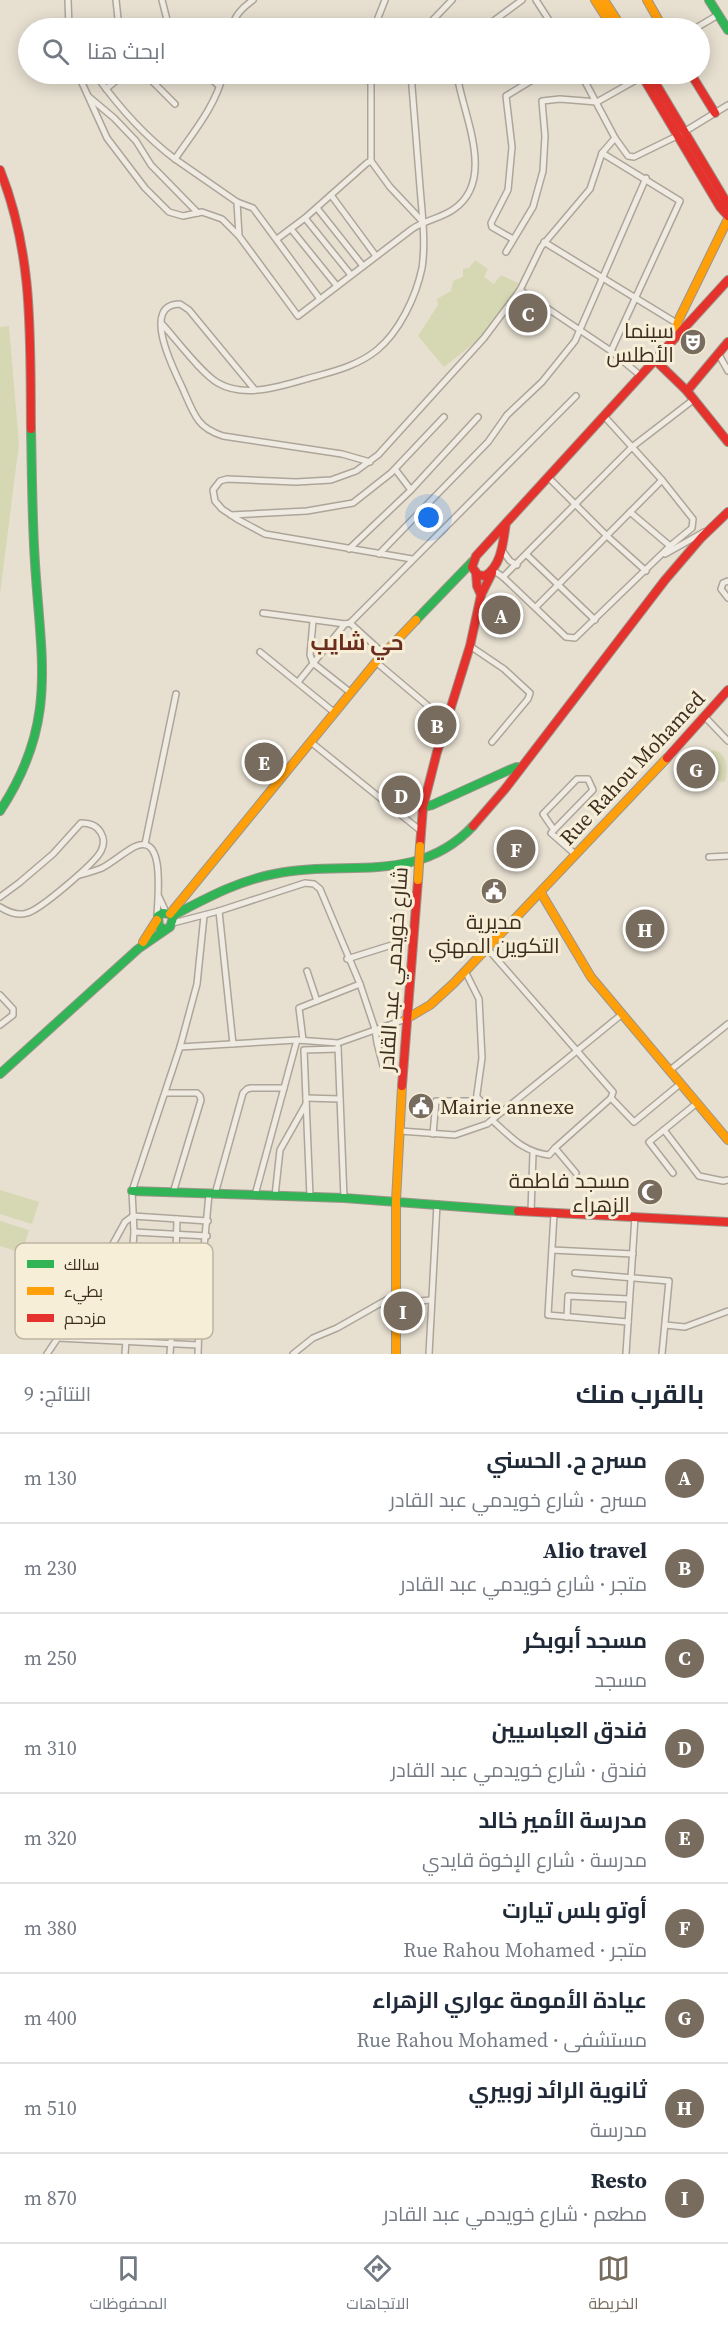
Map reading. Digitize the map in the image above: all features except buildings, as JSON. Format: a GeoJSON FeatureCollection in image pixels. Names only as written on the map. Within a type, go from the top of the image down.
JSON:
{"type":"FeatureCollection","features":[{"type":"Feature","properties":{"kind":"main road"},"geometry":{"type":"LineString","coordinates":[[595,0],[608,18]]}},
{"type":"Feature","properties":{"kind":"main road"},"geometry":{"type":"LineString","coordinates":[[604,0],[612,18]]}},
{"type":"Feature","properties":{"kind":"main road"},"geometry":{"type":"LineString","coordinates":[[646,0],[657,18]]}},
{"type":"Feature","properties":{"kind":"main road"},"geometry":{"type":"LineString","coordinates":[[709,0],[728,30]]}},
{"type":"Feature","properties":{"kind":"main road"},"geometry":{"type":"LineString","coordinates":[[651,84],[724,198],[728,216],[671,341]]}},
{"type":"Feature","properties":{"kind":"main road"},"geometry":{"type":"LineString","coordinates":[[697,84],[715,113]]}},
{"type":"Feature","properties":{"kind":"main road"},"geometry":{"type":"LineString","coordinates":[[0,170],[15,207],[30,296],[33,517],[43,674],[40,714],[30,753],[0,811]]}},
{"type":"Feature","properties":{"kind":"main road"},"geometry":{"type":"LineString","coordinates":[[475,564],[506,523],[728,280]]}},
{"type":"Feature","properties":{"kind":"main road"},"geometry":{"type":"LineString","coordinates":[[687,391],[728,342]]}},
{"type":"Feature","properties":{"kind":"main road"},"geometry":{"type":"LineString","coordinates":[[656,361],[687,391],[728,442]]}},
{"type":"Feature","properties":{"kind":"main road"},"geometry":{"type":"LineString","coordinates":[[157,919],[159,927],[169,919],[240,883],[269,875],[306,869],[404,866],[450,847],[474,824],[520,769],[689,550],[728,512]]}},
{"type":"Feature","properties":{"kind":"main road","name":"شارع خويدمي عبد القادر"},"geometry":{"type":"LineString","coordinates":[[396,1354],[396,1201],[406,1019],[423,807],[470,646],[481,595],[493,570],[506,523]]}},
{"type":"Feature","properties":{"kind":"main road"},"geometry":{"type":"LineString","coordinates":[[1,1070],[169,919],[376,662],[454,578],[475,564],[484,553],[496,554]]}},
{"type":"Feature","properties":{"kind":"main road"},"geometry":{"type":"LineString","coordinates":[[475,564],[482,576],[493,570]]}},
{"type":"Feature","properties":{"kind":"main road","name":"شارع خويدمي عبد القادر"},"geometry":{"type":"LineString","coordinates":[[475,564],[477,586],[481,595]]}},
{"type":"Feature","properties":{"kind":"main road","name":"Rue Rahou Mohamed"},"geometry":{"type":"LineString","coordinates":[[406,1019],[427,1009],[465,971],[541,893],[728,690]]}},
{"type":"Feature","properties":{"kind":"main road"},"geometry":{"type":"LineString","coordinates":[[423,807],[514,768],[520,769]]}},
{"type":"Feature","properties":{"kind":"main road"},"geometry":{"type":"LineString","coordinates":[[541,893],[591,977],[728,1140]]}},
{"type":"Feature","properties":{"kind":"main road"},"geometry":{"type":"LineString","coordinates":[[138,949],[161,914],[169,919]]}},
{"type":"Feature","properties":{"kind":"main road"},"geometry":{"type":"LineString","coordinates":[[132,1191],[344,1198],[555,1214],[728,1222]]}},
{"type":"Feature","properties":{"kind":"street"},"geometry":{"type":"LineString","coordinates":[[68,0],[69,18]]}},
{"type":"Feature","properties":{"kind":"street"},"geometry":{"type":"LineString","coordinates":[[116,0],[118,18]]}},
{"type":"Feature","properties":{"kind":"street"},"geometry":{"type":"LineString","coordinates":[[162,0],[166,18]]}},
{"type":"Feature","properties":{"kind":"street"},"geometry":{"type":"LineString","coordinates":[[236,18],[252,0]]}},
{"type":"Feature","properties":{"kind":"street"},"geometry":{"type":"LineString","coordinates":[[378,18],[385,0]]}},
{"type":"Feature","properties":{"kind":"street"},"geometry":{"type":"LineString","coordinates":[[435,18],[452,0]]}},
{"type":"Feature","properties":{"kind":"street"},"geometry":{"type":"LineString","coordinates":[[498,18],[522,0]]}},
{"type":"Feature","properties":{"kind":"street"},"geometry":{"type":"LineString","coordinates":[[536,0],[548,18]]}},
{"type":"Feature","properties":{"kind":"street"},"geometry":{"type":"LineString","coordinates":[[710,20],[718,15]]}},
{"type":"Feature","properties":{"kind":"street"},"geometry":{"type":"LineString","coordinates":[[82,84],[107,138],[145,188],[169,212],[183,216],[202,212],[222,219],[239,236],[298,316],[423,222],[453,210],[462,203],[475,172],[477,155],[459,84]]}},
{"type":"Feature","properties":{"kind":"street"},"geometry":{"type":"LineString","coordinates":[[102,84],[131,120],[155,144],[237,202],[253,208],[320,299]]}},
{"type":"Feature","properties":{"kind":"street"},"geometry":{"type":"LineString","coordinates":[[106,89],[112,84]]}},
{"type":"Feature","properties":{"kind":"street"},"geometry":{"type":"LineString","coordinates":[[155,84],[175,104]]}},
{"type":"Feature","properties":{"kind":"street"},"geometry":{"type":"LineString","coordinates":[[371,84],[371,161],[390,187],[423,222]]}},
{"type":"Feature","properties":{"kind":"street"},"geometry":{"type":"LineString","coordinates":[[162,324],[212,379],[231,388],[255,390],[280,387],[351,366],[368,357],[388,340],[397,329],[418,283],[422,266],[423,222],[412,84]]}},
{"type":"Feature","properties":{"kind":"street"},"geometry":{"type":"LineString","coordinates":[[513,239],[492,227],[491,223],[508,190],[512,147],[506,96],[526,84]]}},
{"type":"Feature","properties":{"kind":"street"},"geometry":{"type":"LineString","coordinates":[[586,84],[615,138],[630,158],[682,133],[728,105]]}},
{"type":"Feature","properties":{"kind":"street"},"geometry":{"type":"LineString","coordinates":[[506,252],[533,207],[543,171],[545,136],[542,101],[560,99],[597,102],[628,84]]}},
{"type":"Feature","properties":{"kind":"street"},"geometry":{"type":"LineString","coordinates":[[175,159],[202,118],[219,86]]}},
{"type":"Feature","properties":{"kind":"street"},"geometry":{"type":"LineString","coordinates":[[87,96],[114,117],[136,141],[151,165],[198,213]]}},
{"type":"Feature","properties":{"kind":"street"},"geometry":{"type":"LineString","coordinates":[[412,559],[275,537],[230,515],[213,497],[215,487],[223,480],[296,482],[331,480],[344,477],[370,462],[484,338],[520,290],[544,242],[590,189],[602,153],[615,138]]}},
{"type":"Feature","properties":{"kind":"street"},"geometry":{"type":"LineString","coordinates":[[602,153],[680,201],[611,351]]}},
{"type":"Feature","properties":{"kind":"street"},"geometry":{"type":"LineString","coordinates":[[277,239],[371,161]]}},
{"type":"Feature","properties":{"kind":"street"},"geometry":{"type":"LineString","coordinates":[[379,554],[488,442],[507,415],[542,382],[580,331],[646,178]]}},
{"type":"Feature","properties":{"kind":"street"},"geometry":{"type":"LineString","coordinates":[[331,195],[376,256]]}},
{"type":"Feature","properties":{"kind":"street"},"geometry":{"type":"LineString","coordinates":[[237,202],[239,236]]}},
{"type":"Feature","properties":{"kind":"street"},"geometry":{"type":"LineString","coordinates":[[317,208],[363,266]]}},
{"type":"Feature","properties":{"kind":"street"},"geometry":{"type":"LineString","coordinates":[[305,218],[351,275]]}},
{"type":"Feature","properties":{"kind":"street"},"geometry":{"type":"LineString","coordinates":[[291,229],[337,286]]}},
{"type":"Feature","properties":{"kind":"street"},"geometry":{"type":"LineString","coordinates":[[544,242],[678,324]]}},
{"type":"Feature","properties":{"kind":"street"},"geometry":{"type":"LineString","coordinates":[[520,290],[611,351],[641,376]]}},
{"type":"Feature","properties":{"kind":"street"},"geometry":{"type":"LineString","coordinates":[[255,390],[185,307],[180,304],[170,306],[163,314],[162,324],[166,352],[195,415],[207,429],[223,436],[342,454],[370,462]]}},
{"type":"Feature","properties":{"kind":"street"},"geometry":{"type":"LineString","coordinates":[[718,353],[727,369]]}},
{"type":"Feature","properties":{"kind":"street"},"geometry":{"type":"LineString","coordinates":[[298,682],[348,624],[576,396]]}},
{"type":"Feature","properties":{"kind":"street"},"geometry":{"type":"LineString","coordinates":[[503,577],[632,447],[693,400]]}},
{"type":"Feature","properties":{"kind":"street"},"geometry":{"type":"LineString","coordinates":[[493,570],[536,607],[566,637],[575,638],[670,546],[692,528],[693,519],[662,480],[604,416]]}},
{"type":"Feature","properties":{"kind":"street"},"geometry":{"type":"LineString","coordinates":[[230,515],[267,511],[308,511],[353,503],[377,486],[395,469],[444,417]]}},
{"type":"Feature","properties":{"kind":"street"},"geometry":{"type":"LineString","coordinates":[[349,549],[411,490],[478,417]]}},
{"type":"Feature","properties":{"kind":"street"},"geometry":{"type":"LineString","coordinates":[[395,469],[411,490]]}},
{"type":"Feature","properties":{"kind":"street"},"geometry":{"type":"LineString","coordinates":[[549,478],[646,571]]}},
{"type":"Feature","properties":{"kind":"street"},"geometry":{"type":"LineString","coordinates":[[536,607],[662,480]]}},
{"type":"Feature","properties":{"kind":"street"},"geometry":{"type":"LineString","coordinates":[[630,512],[670,546]]}},
{"type":"Feature","properties":{"kind":"street"},"geometry":{"type":"LineString","coordinates":[[662,554],[666,554],[708,530]]}},
{"type":"Feature","properties":{"kind":"street"},"geometry":{"type":"LineString","coordinates":[[496,554],[517,565]]}},
{"type":"Feature","properties":{"kind":"street"},"geometry":{"type":"LineString","coordinates":[[527,555],[596,620]]}},
{"type":"Feature","properties":{"kind":"street"},"geometry":{"type":"LineString","coordinates":[[728,581],[721,589],[728,598]]}},
{"type":"Feature","properties":{"kind":"street"},"geometry":{"type":"LineString","coordinates":[[263,613],[348,624],[384,654]]}},
{"type":"Feature","properties":{"kind":"street"},"geometry":{"type":"LineString","coordinates":[[313,621],[310,655],[313,663],[351,693]]}},
{"type":"Feature","properties":{"kind":"street"},"geometry":{"type":"LineString","coordinates":[[470,646],[504,669],[530,693],[528,699],[492,742]]}},
{"type":"Feature","properties":{"kind":"street"},"geometry":{"type":"LineString","coordinates":[[260,652],[335,713]]}},
{"type":"Feature","properties":{"kind":"street"},"geometry":{"type":"LineString","coordinates":[[376,662],[447,722]]}},
{"type":"Feature","properties":{"kind":"street"},"geometry":{"type":"LineString","coordinates":[[144,844],[176,693]]}},
{"type":"Feature","properties":{"kind":"street"},"geometry":{"type":"LineString","coordinates":[[705,717],[728,741]]}},
{"type":"Feature","properties":{"kind":"street"},"geometry":{"type":"LineString","coordinates":[[312,743],[421,831]]}},
{"type":"Feature","properties":{"kind":"street"},"geometry":{"type":"LineString","coordinates":[[554,830],[543,814],[577,779],[588,779],[593,790],[554,830],[551,832],[576,855]]}},
{"type":"Feature","properties":{"kind":"street"},"geometry":{"type":"LineString","coordinates":[[0,897],[47,860],[81,823],[89,823],[97,827],[102,834],[101,852],[78,876],[31,912],[17,914],[0,908]]}},
{"type":"Feature","properties":{"kind":"street"},"geometry":{"type":"LineString","coordinates":[[78,876],[100,869],[133,847],[144,844],[154,850],[156,855],[157,919]]}},
{"type":"Feature","properties":{"kind":"street"},"geometry":{"type":"LineString","coordinates":[[709,857],[728,856]]}},
{"type":"Feature","properties":{"kind":"street"},"geometry":{"type":"LineString","coordinates":[[157,893],[169,919],[204,916],[305,883],[314,884],[320,889],[347,959],[360,984],[375,1029],[376,1043],[383,1066]]}},
{"type":"Feature","properties":{"kind":"street"},"geometry":{"type":"LineString","coordinates":[[219,911],[233,1044]]}},
{"type":"Feature","properties":{"kind":"street"},"geometry":{"type":"LineString","coordinates":[[133,1243],[132,1191],[166,1093],[197,984],[204,916]]}},
{"type":"Feature","properties":{"kind":"street"},"geometry":{"type":"LineString","coordinates":[[347,959],[414,938]]}},
{"type":"Feature","properties":{"kind":"street"},"geometry":{"type":"LineString","coordinates":[[477,1097],[517,1143],[533,1153],[549,1155],[610,1098],[613,1092],[487,948]]}},
{"type":"Feature","properties":{"kind":"street"},"geometry":{"type":"LineString","coordinates":[[307,971],[317,1001]]}},
{"type":"Feature","properties":{"kind":"street"},"geometry":{"type":"LineString","coordinates":[[433,1134],[436,1101],[476,1101],[477,1097],[482,1058],[479,999],[465,971]]}},
{"type":"Feature","properties":{"kind":"street"},"geometry":{"type":"LineString","coordinates":[[255,1195],[284,1088],[300,1040],[299,1008],[360,984]]}},
{"type":"Feature","properties":{"kind":"street"},"geometry":{"type":"LineString","coordinates":[[0,995],[13,1009],[13,1015],[0,1025]]}},
{"type":"Feature","properties":{"kind":"street"},"geometry":{"type":"LineString","coordinates":[[400,1131],[455,1136],[487,1124],[621,1015]]}},
{"type":"Feature","properties":{"kind":"street"},"geometry":{"type":"LineString","coordinates":[[310,1197],[304,1050],[338,1046],[375,1029],[406,1019]]}},
{"type":"Feature","properties":{"kind":"street"},"geometry":{"type":"LineString","coordinates":[[669,1071],[728,1024]]}},
{"type":"Feature","properties":{"kind":"street"},"geometry":{"type":"LineString","coordinates":[[180,1047],[300,1040],[338,1046]]}},
{"type":"Feature","properties":{"kind":"street"},"geometry":{"type":"LineString","coordinates":[[338,1046],[344,1198]]}},
{"type":"Feature","properties":{"kind":"street"},"geometry":{"type":"LineString","coordinates":[[610,1098],[634,1122],[680,1084]]}},
{"type":"Feature","properties":{"kind":"street"},"geometry":{"type":"LineString","coordinates":[[206,1243],[212,1194],[243,1093],[251,1088],[284,1088]]}},
{"type":"Feature","properties":{"kind":"street"},"geometry":{"type":"LineString","coordinates":[[166,1093],[197,1093],[200,1096],[173,1193]]}},
{"type":"Feature","properties":{"kind":"street"},"geometry":{"type":"LineString","coordinates":[[306,1100],[340,1098]]}},
{"type":"Feature","properties":{"kind":"street"},"geometry":{"type":"LineString","coordinates":[[275,1196],[280,1150],[306,1100]]}},
{"type":"Feature","properties":{"kind":"street"},"geometry":{"type":"LineString","coordinates":[[673,1173],[649,1142],[697,1103]]}},
{"type":"Feature","properties":{"kind":"street"},"geometry":{"type":"LineString","coordinates":[[664,1130],[699,1176],[728,1180]]}},
{"type":"Feature","properties":{"kind":"street"},"geometry":{"type":"LineString","coordinates":[[555,1148],[576,1173]]}},
{"type":"Feature","properties":{"kind":"street"},"geometry":{"type":"LineString","coordinates":[[531,1212],[533,1153]]}},
{"type":"Feature","properties":{"kind":"street"},"geometry":{"type":"LineString","coordinates":[[429,1354],[437,1204]]}},
{"type":"Feature","properties":{"kind":"street"},"geometry":{"type":"LineString","coordinates":[[555,1214],[548,1315],[628,1322]]}},
{"type":"Feature","properties":{"kind":"street"},"geometry":{"type":"LineString","coordinates":[[113,1243],[125,1222],[133,1216],[208,1221]]}},
{"type":"Feature","properties":{"kind":"street"},"geometry":{"type":"LineString","coordinates":[[626,1354],[635,1217]]}},
{"type":"Feature","properties":{"kind":"street"},"geometry":{"type":"LineString","coordinates":[[176,1243],[177,1219]]}},
{"type":"Feature","properties":{"kind":"street"},"geometry":{"type":"LineString","coordinates":[[134,1232],[207,1236]]}},
{"type":"Feature","properties":{"kind":"street"},"geometry":{"type":"LineString","coordinates":[[552,1250],[633,1254]]}},
{"type":"Feature","properties":{"kind":"street"},"geometry":{"type":"LineString","coordinates":[[575,1274],[669,1281],[662,1354]]}},
{"type":"Feature","properties":{"kind":"street"},"geometry":{"type":"LineString","coordinates":[[567,1317],[568,1296],[629,1299]]}},
{"type":"Feature","properties":{"kind":"street"},"geometry":{"type":"LineString","coordinates":[[293,1354],[314,1338],[395,1299],[431,1300]]}},
{"type":"Feature","properties":{"kind":"street"},"geometry":{"type":"LineString","coordinates":[[665,1325],[685,1327],[728,1311]]}},
{"type":"Feature","properties":{"kind":"street"},"geometry":{"type":"LineString","coordinates":[[47,1354],[57,1339]]}},
{"type":"Feature","properties":{"kind":"street"},"geometry":{"type":"LineString","coordinates":[[81,1339],[198,1345]]}},
{"type":"Feature","properties":{"kind":"street"},"geometry":{"type":"LineString","coordinates":[[170,1354],[171,1339]]}},
{"type":"Feature","properties":{"kind":"street"},"geometry":{"type":"LineString","coordinates":[[198,1339],[198,1354]]}},
{"type":"Feature","properties":{"kind":"street"},"geometry":{"type":"LineString","coordinates":[[125,1354],[126,1341]]}},
{"type":"Feature","properties":{"kind":"green space"},"geometry":{"type":"Polygon","coordinates":[[[475,260],[488,269],[484,277],[494,284],[501,275],[520,284],[483,336],[444,367],[418,336],[438,305],[437,299],[451,291],[453,281],[463,277],[463,269],[469,268],[475,260]]]}},
{"type":"Feature","properties":{"kind":"green space"},"geometry":{"type":"Polygon","coordinates":[[[9,326],[19,444],[0,594],[0,327],[9,326]]]}},
{"type":"Feature","properties":{"kind":"green space"},"geometry":{"type":"Polygon","coordinates":[[[712,750],[724,757],[725,782],[710,780],[704,782],[699,792],[694,785],[702,762],[706,762],[712,750]]]}},
{"type":"Feature","properties":{"kind":"green space"},"geometry":{"type":"Polygon","coordinates":[[[0,1190],[39,1202],[32,1224],[0,1214],[0,1190]]]}},
{"type":"Feature","properties":{"kind":"green space"},"geometry":{"type":"Polygon","coordinates":[[[0,1221],[29,1230],[25,1243],[15,1243],[15,1251],[0,1246],[0,1221]]]}},
{"type":"Feature","properties":{"kind":"traffic: fast"},"geometry":{"type":"LineString","coordinates":[[709,0],[728,30]]}},
{"type":"Feature","properties":{"kind":"traffic: fast"},"geometry":{"type":"LineString","coordinates":[[0,811],[31,749],[42,691],[33,529],[31,429]]}},
{"type":"Feature","properties":{"kind":"traffic: fast"},"geometry":{"type":"LineString","coordinates":[[416,620],[473,561]]}},
{"type":"Feature","properties":{"kind":"traffic: fast"},"geometry":{"type":"LineString","coordinates":[[423,807],[509,770],[517,767],[520,769]]}},
{"type":"Feature","properties":{"kind":"traffic: fast"},"geometry":{"type":"LineString","coordinates":[[172,916],[222,891],[260,877],[301,870],[379,867],[404,864],[428,857],[451,845],[473,826]]}},
{"type":"Feature","properties":{"kind":"traffic: fast"},"geometry":{"type":"LineString","coordinates":[[0,1074],[138,949],[170,927],[173,918],[170,914],[163,913],[158,916],[159,927],[165,929]]}},
{"type":"Feature","properties":{"kind":"traffic: fast"},"geometry":{"type":"LineString","coordinates":[[132,1191],[344,1198],[518,1211]]}},
{"type":"Feature","properties":{"kind":"traffic: slow"},"geometry":{"type":"LineString","coordinates":[[595,0],[607,18]]}},
{"type":"Feature","properties":{"kind":"traffic: slow"},"geometry":{"type":"LineString","coordinates":[[604,0],[616,18]]}},
{"type":"Feature","properties":{"kind":"traffic: slow"},"geometry":{"type":"LineString","coordinates":[[647,0],[657,18]]}},
{"type":"Feature","properties":{"kind":"traffic: slow"},"geometry":{"type":"LineString","coordinates":[[671,341],[679,319],[728,219]]}},
{"type":"Feature","properties":{"kind":"traffic: slow"},"geometry":{"type":"LineString","coordinates":[[170,914],[376,662],[416,620]]}},
{"type":"Feature","properties":{"kind":"traffic: slow"},"geometry":{"type":"LineString","coordinates":[[406,1019],[430,1005],[454,983],[667,758]]}},
{"type":"Feature","properties":{"kind":"traffic: slow"},"geometry":{"type":"LineString","coordinates":[[418,880],[420,846]]}},
{"type":"Feature","properties":{"kind":"traffic: slow"},"geometry":{"type":"LineString","coordinates":[[541,893],[591,977],[728,1140]]}},
{"type":"Feature","properties":{"kind":"traffic: slow"},"geometry":{"type":"LineString","coordinates":[[143,942],[157,920]]}},
{"type":"Feature","properties":{"kind":"traffic: slow"},"geometry":{"type":"LineString","coordinates":[[396,1354],[396,1201],[402,1086]]}},
{"type":"Feature","properties":{"kind":"traffic: jam"},"geometry":{"type":"LineString","coordinates":[[647,84],[720,207],[728,216]]}},
{"type":"Feature","properties":{"kind":"traffic: jam"},"geometry":{"type":"LineString","coordinates":[[656,84],[724,198],[728,212]]}},
{"type":"Feature","properties":{"kind":"traffic: jam"},"geometry":{"type":"LineString","coordinates":[[697,84],[715,113]]}},
{"type":"Feature","properties":{"kind":"traffic: jam"},"geometry":{"type":"LineString","coordinates":[[0,170],[19,234],[28,298],[31,429]]}},
{"type":"Feature","properties":{"kind":"traffic: jam"},"geometry":{"type":"LineString","coordinates":[[506,523],[505,530],[503,545],[495,566],[485,576],[478,575],[472,567],[476,556],[728,280]]}},
{"type":"Feature","properties":{"kind":"traffic: jam"},"geometry":{"type":"LineString","coordinates":[[687,391],[728,342]]}},
{"type":"Feature","properties":{"kind":"traffic: jam"},"geometry":{"type":"LineString","coordinates":[[656,361],[687,391],[728,442]]}},
{"type":"Feature","properties":{"kind":"traffic: jam"},"geometry":{"type":"LineString","coordinates":[[473,826],[505,789],[665,580],[701,538],[728,512]]}},
{"type":"Feature","properties":{"kind":"traffic: jam"},"geometry":{"type":"LineString","coordinates":[[476,573],[477,586],[481,595]]}},
{"type":"Feature","properties":{"kind":"traffic: jam"},"geometry":{"type":"LineString","coordinates":[[420,846],[423,807],[437,752],[470,646],[481,595],[492,573]]}},
{"type":"Feature","properties":{"kind":"traffic: jam"},"geometry":{"type":"LineString","coordinates":[[667,758],[728,690]]}},
{"type":"Feature","properties":{"kind":"traffic: jam"},"geometry":{"type":"LineString","coordinates":[[402,1086],[418,880]]}},
{"type":"Feature","properties":{"kind":"traffic: jam"},"geometry":{"type":"LineString","coordinates":[[518,1211],[728,1222]]}},
{"type":"Feature","properties":{"kind":"place","name":"مسجد أبوبكر"},"geometry":{"type":"Point","coordinates":[528,313]}},
{"type":"Feature","properties":{"kind":"place","name":"سينما الأطلس"},"geometry":{"type":"Point","coordinates":[693,342]}},
{"type":"Feature","properties":{"kind":"place","name":"مسرح ح. الحسني"},"geometry":{"type":"Point","coordinates":[501,615]}},
{"type":"Feature","properties":{"kind":"place","name":"Alio travel"},"geometry":{"type":"Point","coordinates":[437,725]}},
{"type":"Feature","properties":{"kind":"place","name":"مدرسة الأمير خالد"},"geometry":{"type":"Point","coordinates":[264,762]}},
{"type":"Feature","properties":{"kind":"place","name":"عيادة الأمومة عواري الزهراء"},"geometry":{"type":"Point","coordinates":[696,769]}},
{"type":"Feature","properties":{"kind":"place","name":"فندق العباسيين"},"geometry":{"type":"Point","coordinates":[401,795]}},
{"type":"Feature","properties":{"kind":"place","name":"أوتو بلس تيارت"},"geometry":{"type":"Point","coordinates":[516,849]}},
{"type":"Feature","properties":{"kind":"place","name":"مديرية التكوين المهني"},"geometry":{"type":"Point","coordinates":[494,891]}},
{"type":"Feature","properties":{"kind":"place","name":"ثانوية الرائد زوبيري"},"geometry":{"type":"Point","coordinates":[645,929]}},
{"type":"Feature","properties":{"kind":"place","name":"Mairie annexe"},"geometry":{"type":"Point","coordinates":[421,1106]}},
{"type":"Feature","properties":{"kind":"place","name":"مسجد فاطمة الزهراء"},"geometry":{"type":"Point","coordinates":[650,1192]}},
{"type":"Feature","properties":{"kind":"place","name":"Resto"},"geometry":{"type":"Point","coordinates":[403,1311]}},
{"type":"Feature","properties":{"kind":"district","name":"حي شايب"},"geometry":{"type":"Point","coordinates":[357,642]}}]}
